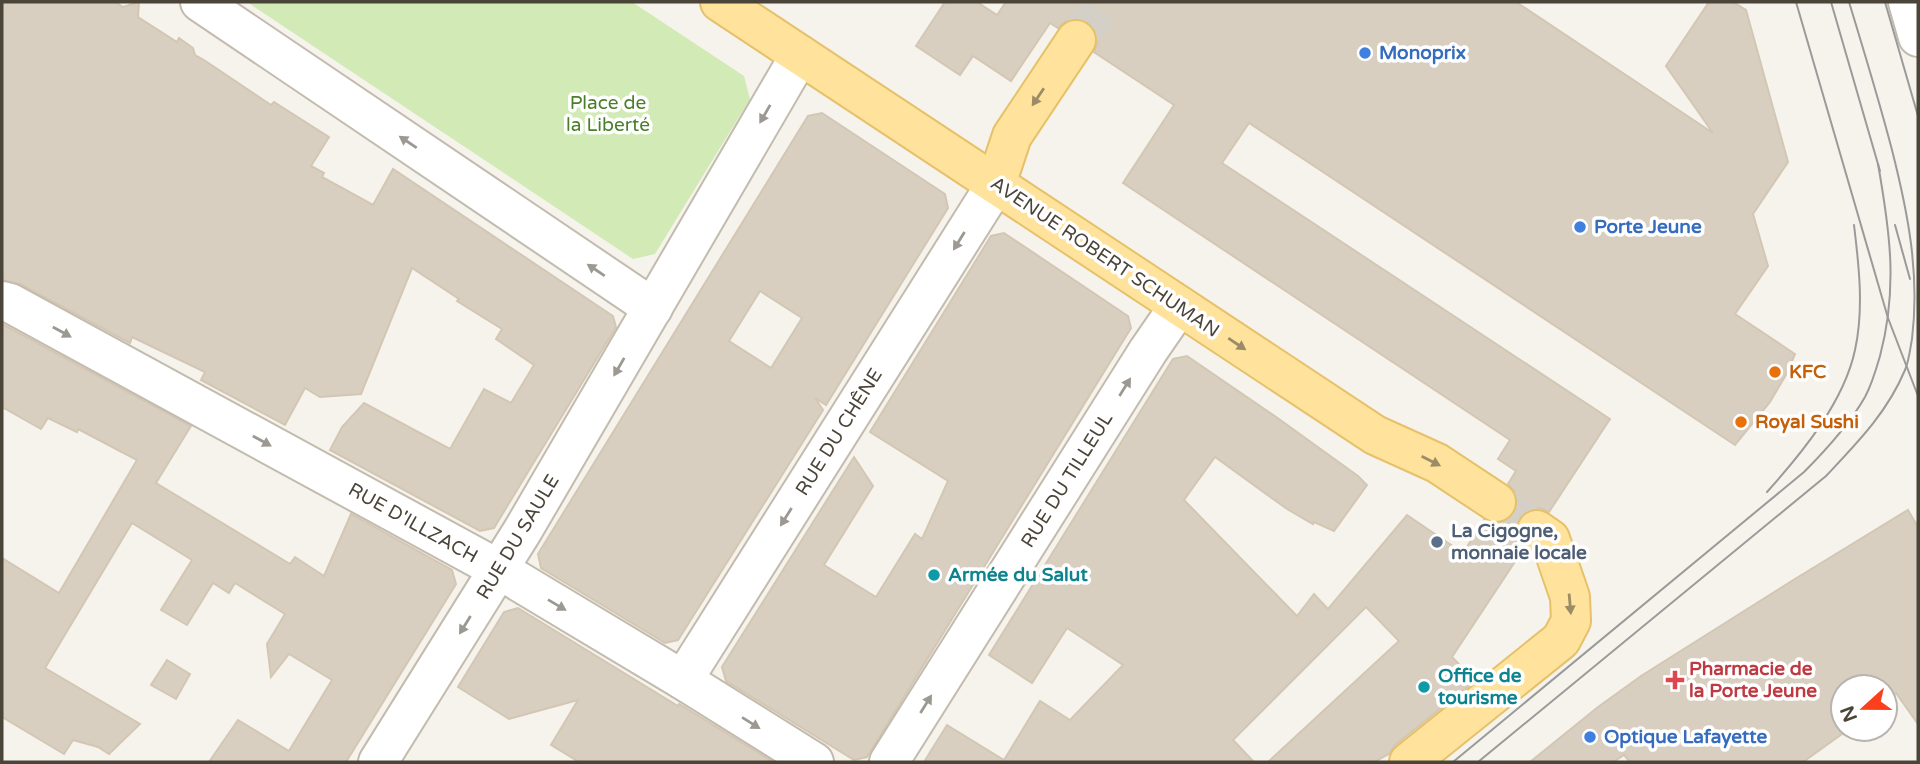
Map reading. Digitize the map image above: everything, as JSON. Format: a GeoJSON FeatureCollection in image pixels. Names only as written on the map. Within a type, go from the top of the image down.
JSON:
{"type":"FeatureCollection","features":[{"type":"Feature","properties":{"kind":"main road","name":"AVENUE ROBERT SCHUMAN"},"geometry":{"type":"LineString","coordinates":[[720,2],[1375,435],[1437,463],[1496,502]]}},
{"type":"Feature","properties":{"kind":"main road"},"geometry":{"type":"LineString","coordinates":[[996,184],[1012,136],[1076,40]]}},
{"type":"Feature","properties":{"kind":"main road"},"geometry":{"type":"LineString","coordinates":[[1409,762],[1561,640],[1571,621],[1570,597],[1543,534]]}},
{"type":"Feature","properties":{"kind":"street"},"geometry":{"type":"LineString","coordinates":[[200,2],[653,308],[800,55]]}},
{"type":"Feature","properties":{"kind":"street"},"geometry":{"type":"LineString","coordinates":[[1908,2],[1918,37]]}},
{"type":"Feature","properties":{"kind":"street","name":"RUE DU CHÊNE"},"geometry":{"type":"LineString","coordinates":[[683,680],[996,184]]}},
{"type":"Feature","properties":{"kind":"street","name":"RUE D'ILLZACH"},"geometry":{"type":"LineString","coordinates":[[2,301],[498,569],[814,762]]}},
{"type":"Feature","properties":{"kind":"street","name":"RUE DU TILLEUL"},"geometry":{"type":"LineString","coordinates":[[889,762],[1179,306]]}},
{"type":"Feature","properties":{"kind":"street","name":"RUE DU SAULE"},"geometry":{"type":"LineString","coordinates":[[378,762],[487,590],[653,308]]}},
{"type":"Feature","properties":{"kind":"green space","name":"Place de la Liberté"},"geometry":{"type":"Polygon","coordinates":[[[247,2],[632,2],[744,76],[750,99],[655,254],[633,259],[247,2]]]}},
{"type":"Feature","properties":{"kind":"building"},"geometry":{"type":"Polygon","coordinates":[[[2,2],[115,2],[123,7],[139,2],[138,17],[177,42],[179,38],[193,48],[195,55],[271,105],[274,102],[329,137],[311,166],[324,173],[322,177],[373,205],[393,169],[613,316],[616,327],[494,528],[480,531],[330,450],[342,427],[364,403],[450,449],[484,389],[511,403],[534,365],[496,339],[502,329],[412,268],[361,394],[320,397],[305,388],[285,425],[201,380],[205,372],[132,337],[130,343],[20,284],[2,280],[2,2]]]}},
{"type":"Feature","properties":{"kind":"building"},"geometry":{"type":"Polygon","coordinates":[[[945,2],[977,2],[997,15],[1006,2],[1516,2],[1713,133],[1666,66],[1709,2],[1733,2],[1746,10],[1788,162],[1753,214],[1768,266],[1735,314],[1795,354],[1787,373],[1770,402],[1735,445],[1249,123],[1222,163],[1610,419],[1549,512],[1539,508],[1528,510],[1519,518],[1515,528],[1517,539],[1524,548],[1452,657],[1475,681],[1395,745],[1389,754],[1374,762],[1268,762],[1399,641],[1366,607],[1233,740],[1254,762],[924,762],[947,725],[1004,760],[1040,701],[1070,720],[1123,665],[1067,628],[1032,683],[989,655],[1173,359],[1187,356],[1279,419],[1367,485],[1334,531],[1314,522],[1313,524],[1287,509],[1215,457],[1184,500],[1297,616],[1314,594],[1328,609],[1407,515],[1463,553],[1484,520],[1495,524],[1506,521],[1515,513],[1518,503],[1515,492],[1508,484],[1516,471],[1498,459],[1510,440],[1123,183],[1174,105],[1094,52],[1098,41],[1096,31],[1089,22],[1077,18],[1066,21],[1058,28],[1050,23],[1011,81],[973,56],[960,75],[916,46],[945,2]]]}},
{"type":"Feature","properties":{"kind":"building"},"geometry":{"type":"Polygon","coordinates":[[[822,113],[945,194],[948,208],[826,405],[815,398],[823,410],[678,640],[665,643],[541,568],[538,554],[808,116],[822,113]],[[760,291],[729,341],[771,368],[802,318],[760,291]]]}},
{"type":"Feature","properties":{"kind":"building"},"geometry":{"type":"Polygon","coordinates":[[[1004,233],[1128,316],[1131,328],[867,757],[854,760],[726,681],[722,667],[854,457],[873,486],[824,565],[876,597],[915,534],[922,539],[948,481],[870,432],[991,236],[1004,233]]]}},
{"type":"Feature","properties":{"kind":"building"},"geometry":{"type":"Polygon","coordinates":[[[2,324],[191,426],[156,483],[290,564],[295,557],[324,576],[351,514],[452,570],[456,584],[346,762],[209,762],[238,720],[289,751],[332,680],[289,654],[271,677],[267,644],[285,614],[235,583],[229,593],[213,583],[187,625],[161,610],[192,560],[132,523],[45,668],[140,724],[109,754],[98,747],[73,740],[64,754],[2,717],[2,558],[59,593],[137,460],[78,429],[77,432],[48,418],[41,429],[2,407],[2,324]]]}},
{"type":"Feature","properties":{"kind":"building"},"geometry":{"type":"Polygon","coordinates":[[[1908,510],[1918,527],[1918,724],[1899,697],[1899,673],[1829,673],[1829,743],[1803,762],[1630,762],[1624,755],[1613,762],[1530,762],[1641,676],[1908,510]]]}},
{"type":"Feature","properties":{"kind":"building"},"geometry":{"type":"Polygon","coordinates":[[[518,608],[773,762],[579,762],[551,745],[578,700],[509,719],[458,687],[504,612],[518,608]]]}},
{"type":"Feature","properties":{"kind":"building"},"geometry":{"type":"Polygon","coordinates":[[[167,660],[190,674],[176,699],[151,685],[167,660]]]}},
{"type":"Feature","properties":{"kind":"tunnel"},"geometry":{"type":"LineString","coordinates":[[1076,40],[1103,2]]}},
{"type":"Feature","properties":{"kind":"tunnel"},"geometry":{"type":"LineString","coordinates":[[1496,502],[1537,530]]}},
{"type":"Feature","properties":{"kind":"tram line"},"geometry":{"type":"LineString","coordinates":[[1796,2],[1888,318],[1918,396]]}},
{"type":"Feature","properties":{"kind":"tram line"},"geometry":{"type":"LineString","coordinates":[[1831,2],[1880,171]]}},
{"type":"Feature","properties":{"kind":"tram line"},"geometry":{"type":"LineString","coordinates":[[1478,762],[1826,476],[1870,427],[1898,386],[1912,339],[1914,291],[1911,244],[1892,150],[1849,2]]}},
{"type":"Feature","properties":{"kind":"tram line"},"geometry":{"type":"LineString","coordinates":[[1885,2],[1918,116]]}},
{"type":"Feature","properties":{"kind":"tram line"},"geometry":{"type":"LineString","coordinates":[[1453,762],[1804,472],[1852,417],[1874,377],[1889,307],[1889,237],[1878,164]]}},
{"type":"Feature","properties":{"kind":"tram line"},"geometry":{"type":"LineString","coordinates":[[1767,492],[1820,426],[1842,389],[1849,369],[1858,335],[1860,303],[1854,225]]}},
{"type":"Feature","properties":{"kind":"tram line"},"geometry":{"type":"LineString","coordinates":[[1895,225],[1910,279]]}},
{"type":"Feature","properties":{"kind":"place","name":"Monoprix"},"geometry":{"type":"Point","coordinates":[1365,53]}},
{"type":"Feature","properties":{"kind":"place","name":"Porte Jeune"},"geometry":{"type":"Point","coordinates":[1580,227]}},
{"type":"Feature","properties":{"kind":"place","name":"KFC"},"geometry":{"type":"Point","coordinates":[1775,372]}},
{"type":"Feature","properties":{"kind":"place","name":"Royal Sushi"},"geometry":{"type":"Point","coordinates":[1741,422]}},
{"type":"Feature","properties":{"kind":"place","name":"La Cigogne, monnaie locale"},"geometry":{"type":"Point","coordinates":[1437,542]}},
{"type":"Feature","properties":{"kind":"place","name":"Armée du Salut"},"geometry":{"type":"Point","coordinates":[934,575]}},
{"type":"Feature","properties":{"kind":"place","name":"Pharmacie de la Porte Jeune"},"geometry":{"type":"Point","coordinates":[1675,680]}},
{"type":"Feature","properties":{"kind":"place","name":"Office de tourisme"},"geometry":{"type":"Point","coordinates":[1424,687]}},
{"type":"Feature","properties":{"kind":"place","name":"Optique Lafayette"},"geometry":{"type":"Point","coordinates":[1590,737]}}]}
